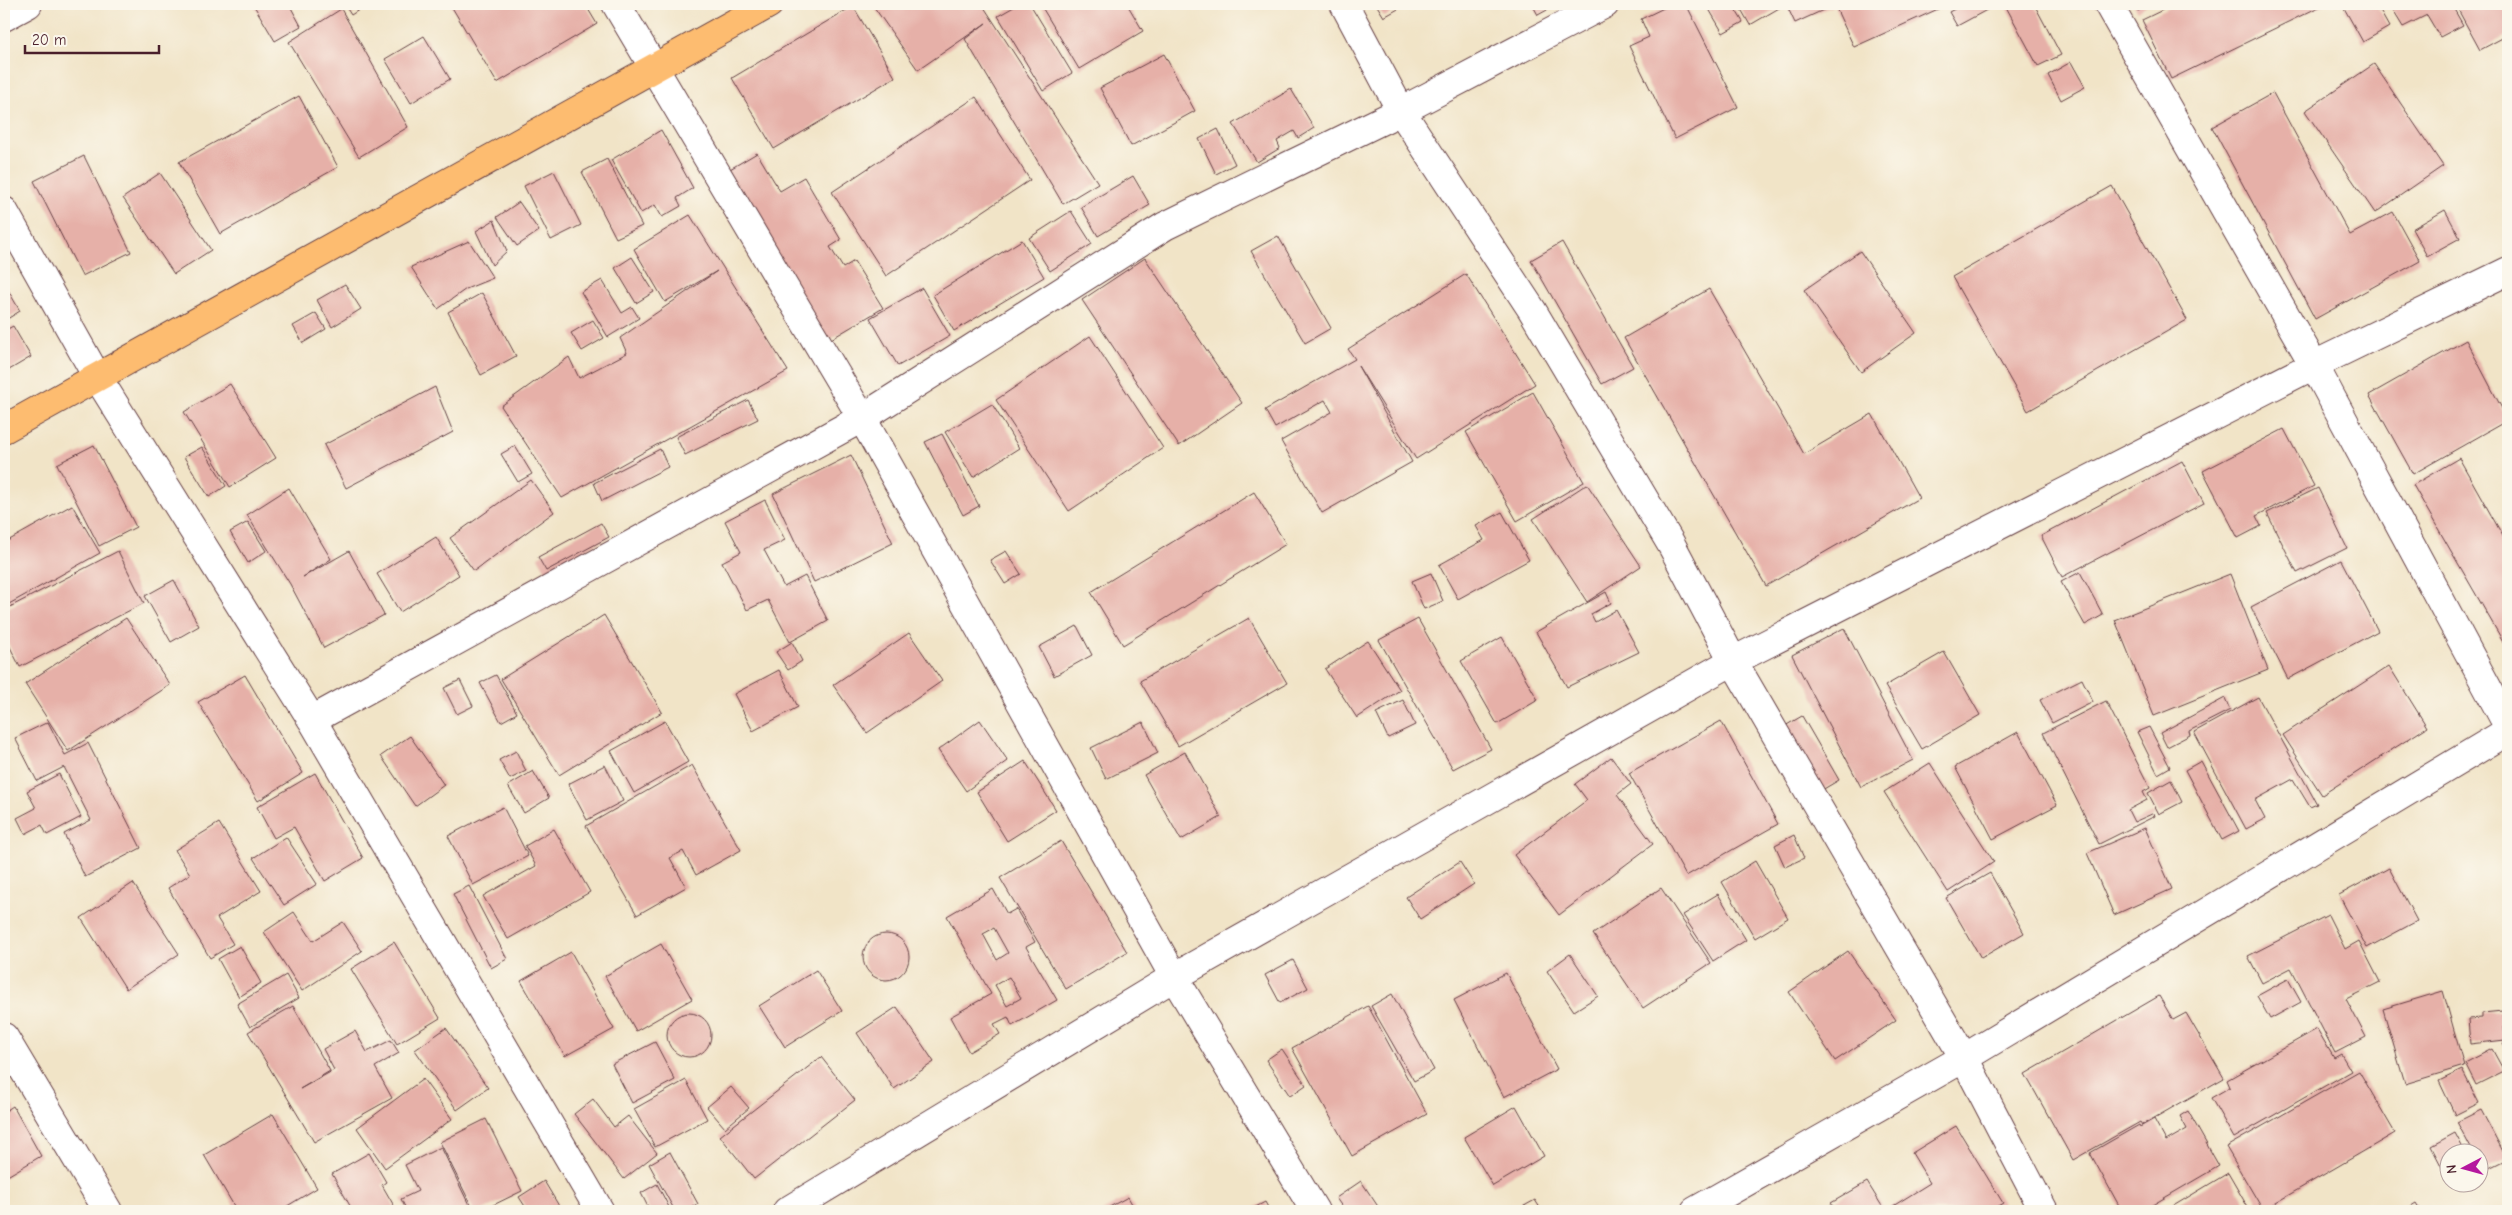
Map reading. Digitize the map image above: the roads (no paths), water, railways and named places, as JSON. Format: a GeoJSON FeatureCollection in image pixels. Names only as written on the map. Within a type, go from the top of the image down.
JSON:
{"type":"FeatureCollection","features":[{"type":"Feature","properties":{"kind":"highway"},"geometry":{"type":"LineString","coordinates":[[4,429],[96,375],[769,4]]}},
{"type":"Feature","properties":{"kind":"street"},"geometry":{"type":"LineString","coordinates":[[4,18],[28,4]]}},
{"type":"Feature","properties":{"kind":"street"},"geometry":{"type":"LineString","coordinates":[[616,4],[652,68],[862,418],[1174,977],[1315,1211]]}},
{"type":"Feature","properties":{"kind":"street"},"geometry":{"type":"LineString","coordinates":[[1344,4],[1401,112],[1532,310],[1671,544],[1732,661],[1964,1058],[2044,1211]]}},
{"type":"Feature","properties":{"kind":"street"},"geometry":{"type":"LineString","coordinates":[[312,720],[862,418],[1165,226],[1401,112],[1605,4]]}},
{"type":"Feature","properties":{"kind":"street"},"geometry":{"type":"LineString","coordinates":[[2108,4],[2314,365],[2508,726]]}},
{"type":"Feature","properties":{"kind":"street"},"geometry":{"type":"LineString","coordinates":[[4,211],[96,375],[312,720],[600,1211]]}},
{"type":"Feature","properties":{"kind":"street"},"geometry":{"type":"LineString","coordinates":[[786,1211],[1174,977],[1732,661],[2314,365],[2508,271]]}},
{"type":"Feature","properties":{"kind":"street"},"geometry":{"type":"LineString","coordinates":[[1695,1211],[1964,1058],[2508,731]]}},
{"type":"Feature","properties":{"kind":"street"},"geometry":{"type":"LineString","coordinates":[[4,1037],[108,1211]]}}]}
